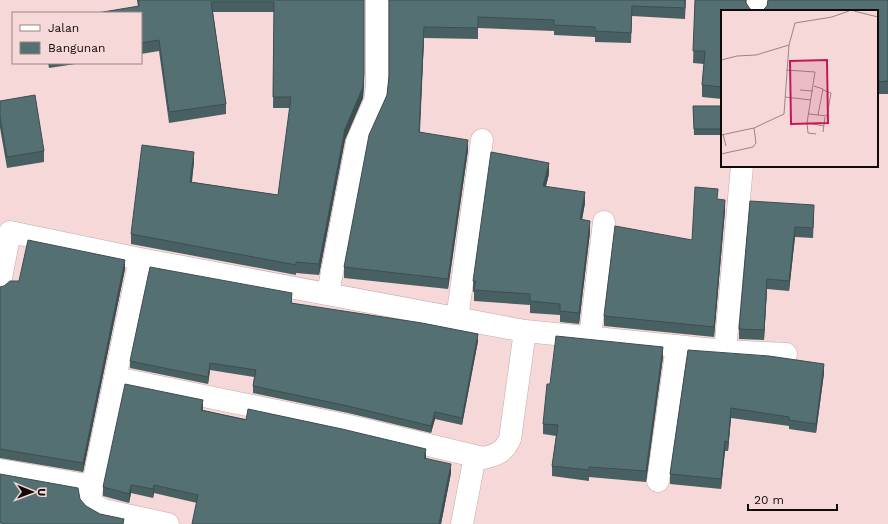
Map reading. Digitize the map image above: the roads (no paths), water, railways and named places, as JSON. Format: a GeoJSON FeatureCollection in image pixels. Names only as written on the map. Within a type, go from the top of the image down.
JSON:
{"type":"FeatureCollection","features":[{"type":"Feature","properties":{"kind":"street"},"geometry":{"type":"LineString","coordinates":[[328,293],[357,142],[376,101],[377,0]]}},
{"type":"Feature","properties":{"kind":"street"},"geometry":{"type":"LineString","coordinates":[[757,10],[758,0]]}},
{"type":"Feature","properties":{"kind":"street"},"geometry":{"type":"LineString","coordinates":[[457,319],[482,140]]}},
{"type":"Feature","properties":{"kind":"street"},"geometry":{"type":"LineString","coordinates":[[725,351],[742,167]]}},
{"type":"Feature","properties":{"kind":"street"},"geometry":{"type":"LineString","coordinates":[[590,337],[604,222]]}},
{"type":"Feature","properties":{"kind":"street"},"geometry":{"type":"LineString","coordinates":[[0,283],[5,232],[457,319],[525,330],[725,351],[786,354]]}},
{"type":"Feature","properties":{"kind":"street"},"geometry":{"type":"LineString","coordinates":[[140,259],[90,498],[97,508],[168,524]]}},
{"type":"Feature","properties":{"kind":"street"},"geometry":{"type":"LineString","coordinates":[[116,378],[345,425],[484,458],[501,452],[510,439],[525,330]]}},
{"type":"Feature","properties":{"kind":"street"},"geometry":{"type":"LineString","coordinates":[[658,481],[677,346]]}},
{"type":"Feature","properties":{"kind":"street"},"geometry":{"type":"LineString","coordinates":[[462,524],[475,456]]}},
{"type":"Feature","properties":{"kind":"street"},"geometry":{"type":"LineString","coordinates":[[0,470],[92,486]]}}]}
